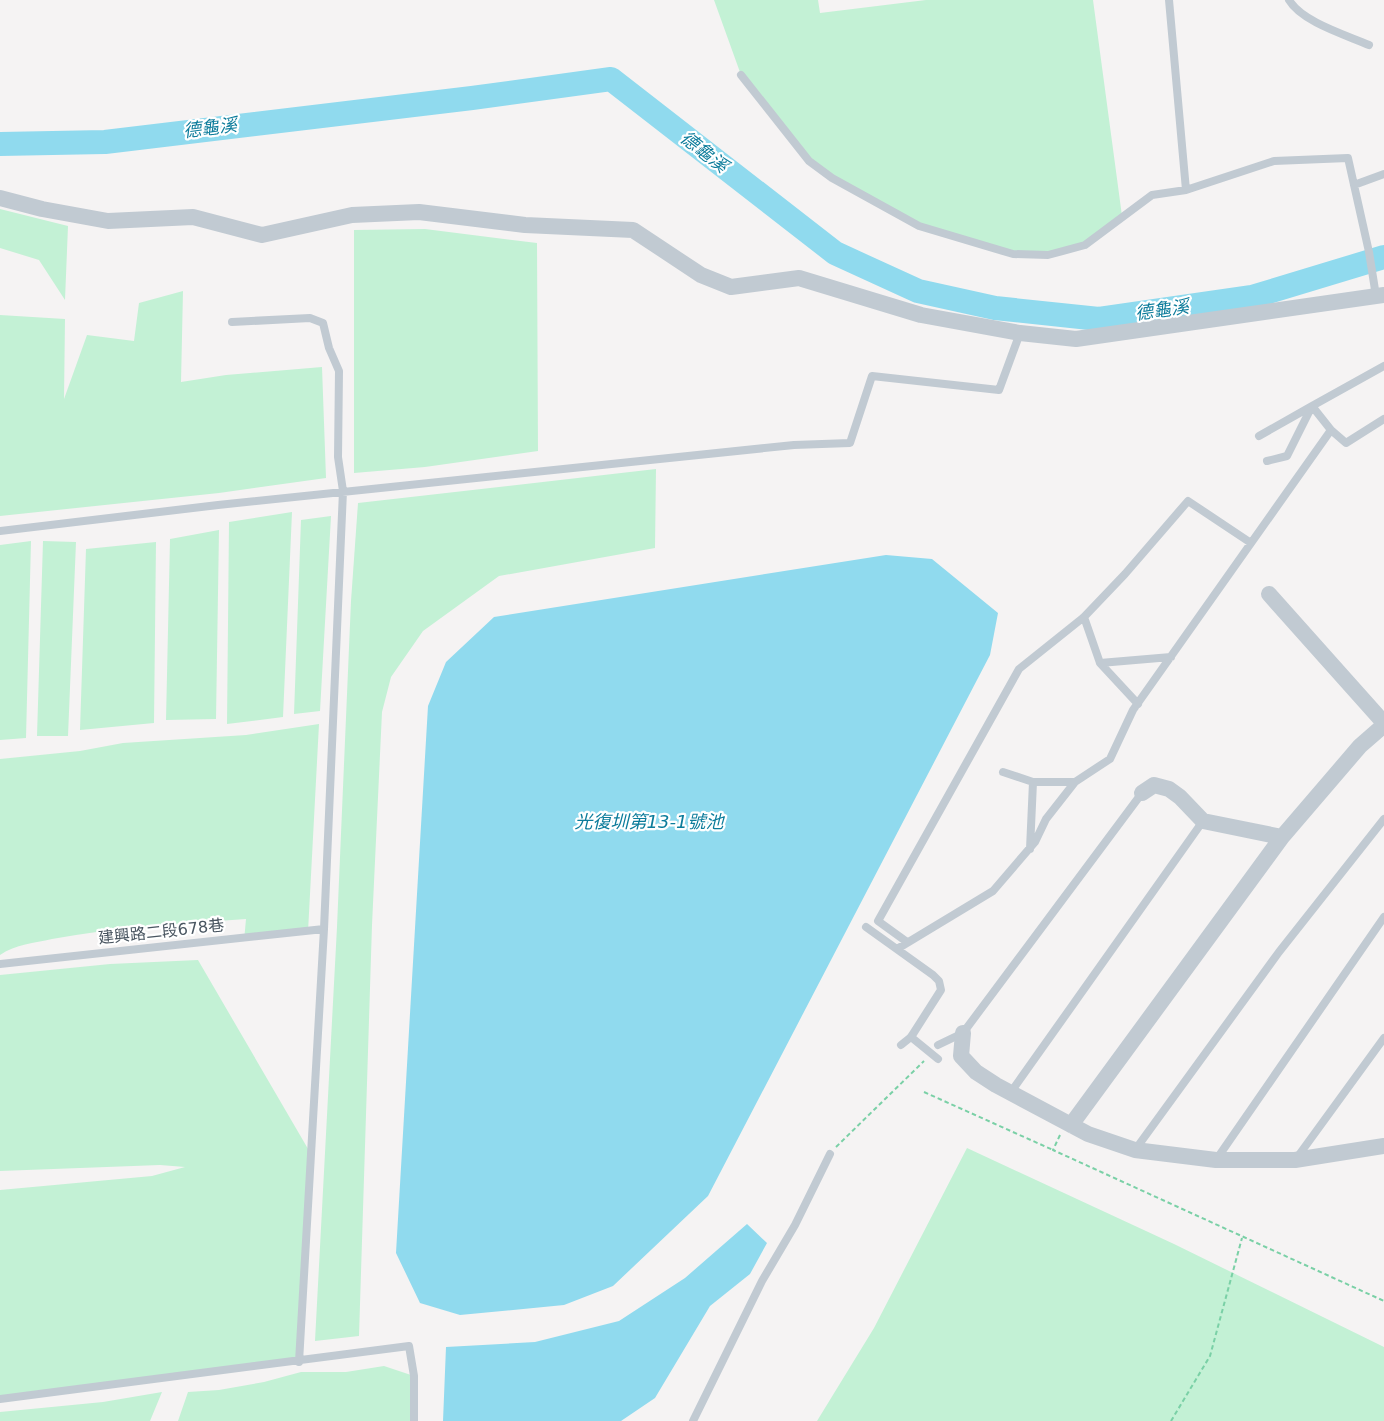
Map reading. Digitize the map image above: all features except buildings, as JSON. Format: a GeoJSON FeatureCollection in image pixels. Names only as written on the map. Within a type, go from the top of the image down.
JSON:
{"type":"FeatureCollection","features":[{"type":"Feature","properties":{"kind":"street"},"geometry":{"type":"LineString","coordinates":[[0,198],[42,209],[108,221],[193,217],[262,235],[352,215],[418,212],[525,225],[633,230],[701,275],[731,287],[799,278],[921,315],[1020,333],[1076,339],[1379,295]]}},
{"type":"Feature","properties":{"kind":"street"},"geometry":{"type":"LineString","coordinates":[[1071,1125],[1282,837],[1360,746],[1384,724],[1269,594]]}},
{"type":"Feature","properties":{"kind":"street"},"geometry":{"type":"LineString","coordinates":[[1142,793],[1154,785],[1169,789],[1203,820],[1282,837]]}},
{"type":"Feature","properties":{"kind":"street"},"geometry":{"type":"LineString","coordinates":[[963,1033],[961,1056],[976,1072],[1088,1134],[1135,1150],[1216,1161],[1295,1160],[1384,1146]]}},
{"type":"Feature","properties":{"kind":"lane"},"geometry":{"type":"LineString","coordinates":[[1169,0],[1186,190]]}},
{"type":"Feature","properties":{"kind":"lane"},"geometry":{"type":"LineString","coordinates":[[1289,0],[1294,8],[1316,22],[1369,45]]}},
{"type":"Feature","properties":{"kind":"lane"},"geometry":{"type":"LineString","coordinates":[[741,75],[809,161],[832,178],[919,226],[1013,254],[1048,255],[1085,245],[1152,195],[1186,190],[1274,161],[1348,158],[1379,295]]}},
{"type":"Feature","properties":{"kind":"lane"},"geometry":{"type":"LineString","coordinates":[[1354,185],[1384,174]]}},
{"type":"Feature","properties":{"kind":"lane"},"geometry":{"type":"LineString","coordinates":[[232,322],[310,318],[323,323],[329,348],[339,371],[338,457],[343,491],[324,929],[299,1362]]}},
{"type":"Feature","properties":{"kind":"lane"},"geometry":{"type":"LineString","coordinates":[[0,531],[343,491],[794,445],[849,443],[872,376],[999,390],[1020,333]]}},
{"type":"Feature","properties":{"kind":"lane"},"geometry":{"type":"LineString","coordinates":[[1259,436],[1384,366]]}},
{"type":"Feature","properties":{"kind":"lane"},"geometry":{"type":"LineString","coordinates":[[1312,406],[1346,443],[1384,419]]}},
{"type":"Feature","properties":{"kind":"lane"},"geometry":{"type":"LineString","coordinates":[[1267,461],[1287,456],[1312,406]]}},
{"type":"Feature","properties":{"kind":"lane"},"geometry":{"type":"LineString","coordinates":[[897,949],[993,891],[1030,849],[1046,819],[1075,782],[1110,759],[1137,704],[1331,429]]}},
{"type":"Feature","properties":{"kind":"lane"},"geometry":{"type":"LineString","coordinates":[[907,942],[878,921],[1019,669],[1084,617],[1125,574],[1188,501],[1251,543]]}},
{"type":"Feature","properties":{"kind":"lane"},"geometry":{"type":"LineString","coordinates":[[1084,617],[1100,663],[1137,704]]}},
{"type":"Feature","properties":{"kind":"lane"},"geometry":{"type":"LineString","coordinates":[[1100,663],[1171,657]]}},
{"type":"Feature","properties":{"kind":"lane"},"geometry":{"type":"LineString","coordinates":[[1003,772],[1033,782],[1075,782]]}},
{"type":"Feature","properties":{"kind":"lane"},"geometry":{"type":"LineString","coordinates":[[1030,849],[1033,782]]}},
{"type":"Feature","properties":{"kind":"lane"},"geometry":{"type":"LineString","coordinates":[[939,1045],[963,1033],[1142,793]]}},
{"type":"Feature","properties":{"kind":"lane"},"geometry":{"type":"LineString","coordinates":[[1135,1150],[1280,952],[1384,819]]}},
{"type":"Feature","properties":{"kind":"lane"},"geometry":{"type":"LineString","coordinates":[[1011,1092],[1203,820]]}},
{"type":"Feature","properties":{"kind":"lane"},"geometry":{"type":"LineString","coordinates":[[1216,1161],[1384,917]]}},
{"type":"Feature","properties":{"kind":"lane"},"geometry":{"type":"LineString","coordinates":[[866,927],[939,981],[941,990],[911,1037],[901,1045]]}},
{"type":"Feature","properties":{"kind":"lane","name":"建興路二段678巷"},"geometry":{"type":"LineString","coordinates":[[0,964],[324,929]]}},
{"type":"Feature","properties":{"kind":"lane"},"geometry":{"type":"LineString","coordinates":[[911,1037],[938,1059]]}},
{"type":"Feature","properties":{"kind":"lane"},"geometry":{"type":"LineString","coordinates":[[1295,1160],[1384,1038]]}},
{"type":"Feature","properties":{"kind":"lane"},"geometry":{"type":"LineString","coordinates":[[693,1421],[762,1281],[795,1225],[830,1154]]}},
{"type":"Feature","properties":{"kind":"lane"},"geometry":{"type":"LineString","coordinates":[[0,1399],[409,1346],[414,1376],[414,1421]]}},
{"type":"Feature","properties":{"kind":"path"},"geometry":{"type":"LineString","coordinates":[[830,1154],[939,1045]]}},
{"type":"Feature","properties":{"kind":"path"},"geometry":{"type":"LineString","coordinates":[[924,1092],[1384,1301]]}},
{"type":"Feature","properties":{"kind":"path"},"geometry":{"type":"LineString","coordinates":[[1053,1150],[1059,1136],[1071,1125]]}},
{"type":"Feature","properties":{"kind":"path"},"geometry":{"type":"LineString","coordinates":[[1171,1421],[1210,1356],[1243,1237]]}},
{"type":"Feature","properties":{"kind":"green space"},"geometry":{"type":"Polygon","coordinates":[[[714,0],[818,0],[820,13],[926,0],[1093,0],[1122,216],[1085,245],[1048,255],[1013,254],[919,226],[809,161],[741,75],[714,0]]]}},
{"type":"Feature","properties":{"kind":"green space"},"geometry":{"type":"Polygon","coordinates":[[[0,209],[68,226],[65,300],[39,260],[0,248],[0,209]]]}},
{"type":"Feature","properties":{"kind":"green space"},"geometry":{"type":"Polygon","coordinates":[[[425,229],[537,243],[538,451],[425,467],[354,473],[354,230],[425,229]]]}},
{"type":"Feature","properties":{"kind":"green space"},"geometry":{"type":"Polygon","coordinates":[[[183,291],[181,382],[226,375],[322,367],[326,478],[219,493],[0,516],[0,315],[65,319],[64,399],[87,335],[134,341],[139,303],[183,291]]]}},
{"type":"Feature","properties":{"kind":"green space"},"geometry":{"type":"Polygon","coordinates":[[[656,469],[655,548],[499,576],[423,631],[391,677],[382,712],[372,925],[359,1336],[315,1341],[337,927],[351,601],[358,503],[656,469]]]}},
{"type":"Feature","properties":{"kind":"green space"},"geometry":{"type":"Polygon","coordinates":[[[292,512],[283,717],[227,724],[229,522],[292,512]]]}},
{"type":"Feature","properties":{"kind":"green space"},"geometry":{"type":"Polygon","coordinates":[[[331,516],[320,711],[294,714],[301,520],[331,516]]]}},
{"type":"Feature","properties":{"kind":"green space"},"geometry":{"type":"Polygon","coordinates":[[[219,530],[216,719],[166,720],[170,539],[219,530]]]}},
{"type":"Feature","properties":{"kind":"green space"},"geometry":{"type":"Polygon","coordinates":[[[31,541],[26,738],[0,740],[0,545],[31,541]]]}},
{"type":"Feature","properties":{"kind":"green space"},"geometry":{"type":"Polygon","coordinates":[[[43,541],[76,542],[68,736],[37,736],[43,541]]]}},
{"type":"Feature","properties":{"kind":"green space"},"geometry":{"type":"Polygon","coordinates":[[[156,542],[154,723],[80,730],[86,549],[156,542]]]}},
{"type":"Feature","properties":{"kind":"green space"},"geometry":{"type":"Polygon","coordinates":[[[319,724],[308,932],[244,941],[246,919],[173,924],[52,939],[19,946],[0,955],[0,759],[80,751],[123,743],[246,735],[319,724]]]}},
{"type":"Feature","properties":{"kind":"green space"},"geometry":{"type":"Polygon","coordinates":[[[198,960],[311,1154],[299,1362],[0,1397],[0,1190],[152,1176],[185,1167],[160,1165],[0,1171],[0,975],[110,964],[198,960]]]}},
{"type":"Feature","properties":{"kind":"green space"},"geometry":{"type":"Polygon","coordinates":[[[967,1148],[1174,1244],[1384,1347],[1384,1421],[817,1421],[874,1328],[967,1148]]]}},
{"type":"Feature","properties":{"kind":"green space"},"geometry":{"type":"Polygon","coordinates":[[[384,1366],[414,1376],[414,1421],[178,1421],[188,1392],[219,1390],[264,1382],[301,1372],[346,1372],[384,1366]]]}},
{"type":"Feature","properties":{"kind":"green space"},"geometry":{"type":"Polygon","coordinates":[[[162,1392],[150,1421],[0,1421],[0,1412],[103,1402],[162,1392]]]}},
{"type":"Feature","properties":{"kind":"water","name":"光復圳第13-1號池"},"geometry":{"type":"Polygon","coordinates":[[[886,555],[932,559],[998,613],[990,655],[708,1196],[613,1286],[564,1305],[460,1315],[420,1303],[396,1253],[428,706],[446,662],[494,617],[886,555]]]}},
{"type":"Feature","properties":{"kind":"water"},"geometry":{"type":"Polygon","coordinates":[[[747,1224],[767,1243],[750,1274],[710,1306],[655,1398],[621,1421],[443,1421],[446,1347],[535,1342],[619,1321],[685,1278],[747,1224]]]}},
{"type":"Feature","properties":{"kind":"waterway","name":"德龜溪"},"geometry":{"type":"LineString","coordinates":[[0,144],[105,142],[611,79],[835,253],[918,291],[995,308],[1099,319],[1252,297],[1384,257]]}}]}
